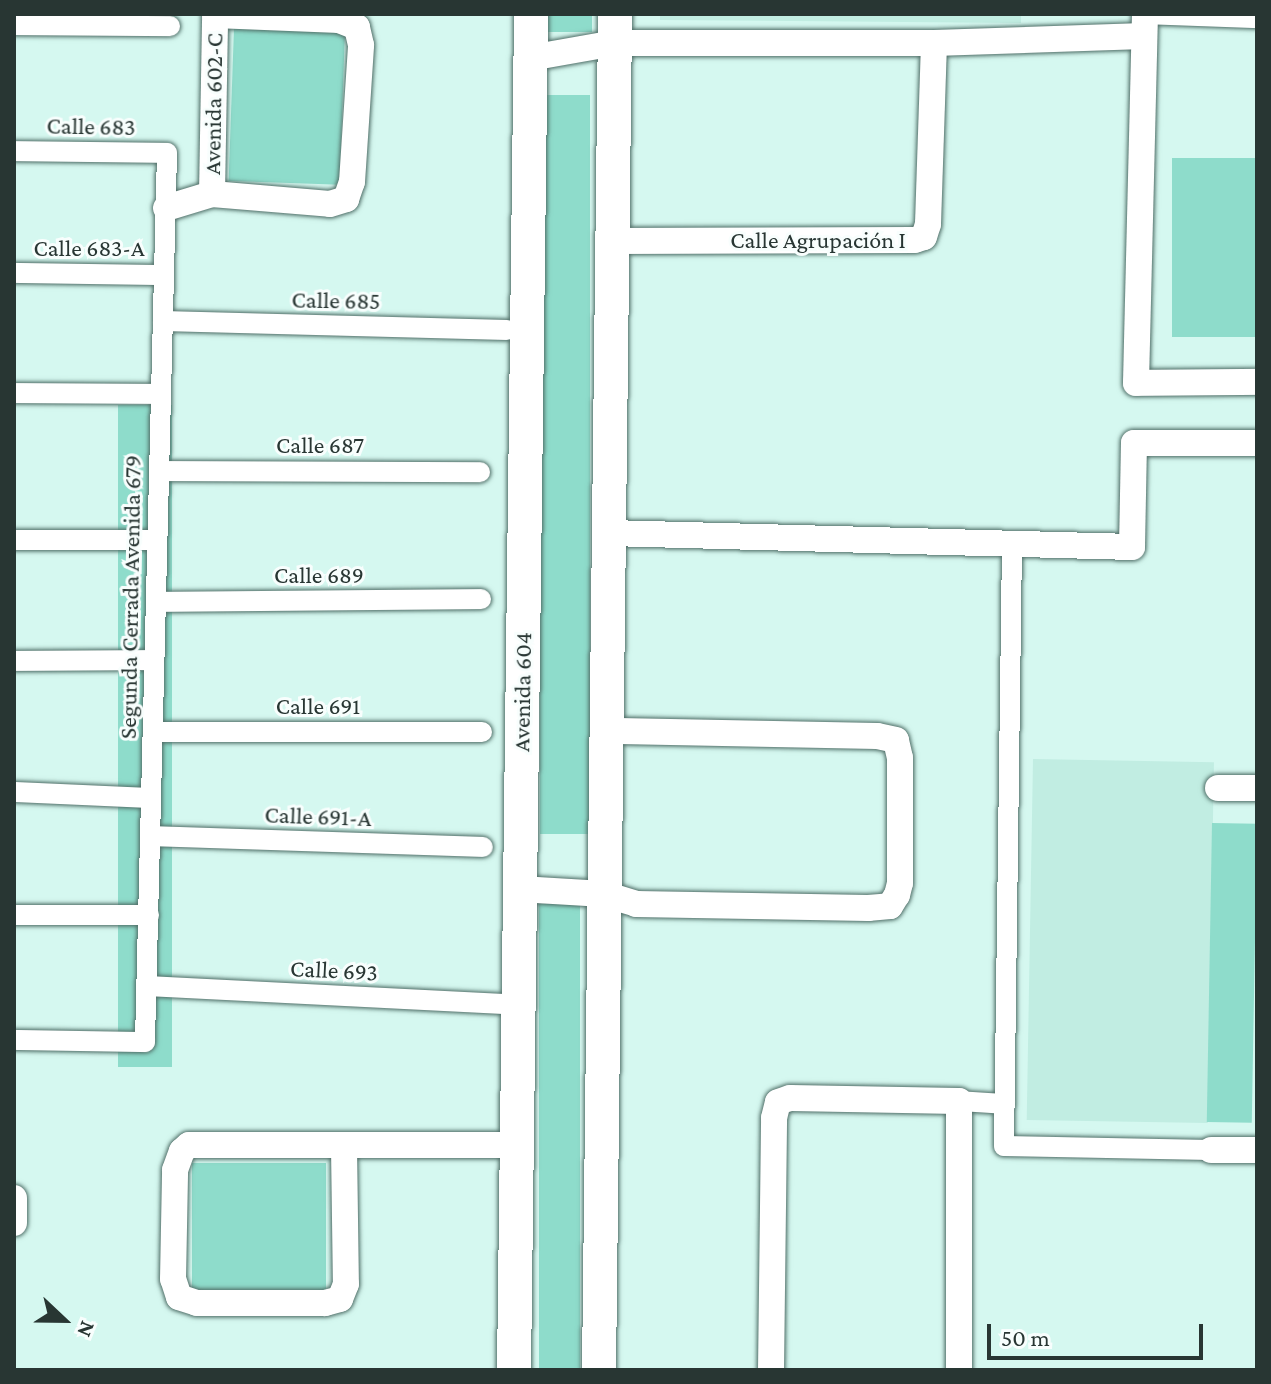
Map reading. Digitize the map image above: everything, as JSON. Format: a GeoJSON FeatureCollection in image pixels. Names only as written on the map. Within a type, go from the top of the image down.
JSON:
{"type":"FeatureCollection","features":[{"type":"Feature","properties":{"kind":"street","name":"Avenida 604"},"geometry":{"type":"LineString","coordinates":[[514,1370],[531,14]]}},
{"type":"Feature","properties":{"kind":"street"},"geometry":{"type":"LineString","coordinates":[[212,194],[330,204],[346,199],[352,182],[361,45],[357,27],[339,20],[215,15]]}},
{"type":"Feature","properties":{"kind":"street","name":"Avenida 602-C"},"geometry":{"type":"LineString","coordinates":[[166,208],[212,194],[215,15]]}},
{"type":"Feature","properties":{"kind":"street"},"geometry":{"type":"LineString","coordinates":[[530,58],[615,28],[934,43],[1062,26],[1257,18]]}},
{"type":"Feature","properties":{"kind":"street"},"geometry":{"type":"LineString","coordinates":[[1145,21],[1136,383],[1257,382]]}},
{"type":"Feature","properties":{"kind":"street"},"geometry":{"type":"LineString","coordinates":[[14,25],[170,26]]}},
{"type":"Feature","properties":{"kind":"street"},"geometry":{"type":"LineString","coordinates":[[599,1370],[615,28]]}},
{"type":"Feature","properties":{"kind":"street","name":"Calle Agrupación I"},"geometry":{"type":"LineString","coordinates":[[612,241],[915,240],[924,237],[934,43]]}},
{"type":"Feature","properties":{"kind":"street","name":"Calle 683"},"geometry":{"type":"LineString","coordinates":[[14,151],[167,153]]}},
{"type":"Feature","properties":{"kind":"street","name":"Segunda Cerrada Avenida 679"},"geometry":{"type":"LineString","coordinates":[[14,1040],[145,1042],[167,153]]}},
{"type":"Feature","properties":{"kind":"street","name":"Calle 683-A"},"geometry":{"type":"LineString","coordinates":[[14,273],[164,275]]}},
{"type":"Feature","properties":{"kind":"street","name":"Calle 685"},"geometry":{"type":"LineString","coordinates":[[163,321],[507,330]]}},
{"type":"Feature","properties":{"kind":"street"},"geometry":{"type":"LineString","coordinates":[[14,393],[161,394]]}},
{"type":"Feature","properties":{"kind":"street"},"geometry":{"type":"LineString","coordinates":[[609,533],[1132,547],[1134,443],[1257,443]]}},
{"type":"Feature","properties":{"kind":"street","name":"Calle 687"},"geometry":{"type":"LineString","coordinates":[[159,471],[480,472]]}},
{"type":"Feature","properties":{"kind":"street"},"geometry":{"type":"LineString","coordinates":[[14,540],[157,540]]}},
{"type":"Feature","properties":{"kind":"street"},"geometry":{"type":"LineString","coordinates":[[1012,544],[1004,1146],[1257,1150]]}},
{"type":"Feature","properties":{"kind":"street","name":"Calle 689"},"geometry":{"type":"LineString","coordinates":[[156,602],[481,599]]}},
{"type":"Feature","properties":{"kind":"street"},"geometry":{"type":"LineString","coordinates":[[14,661],[154,660]]}},
{"type":"Feature","properties":{"kind":"street"},"geometry":{"type":"LineString","coordinates":[[520,889],[604,894],[636,904],[890,906],[900,883],[900,758],[896,740],[877,736],[606,731]]}},
{"type":"Feature","properties":{"kind":"street","name":"Calle 691"},"geometry":{"type":"LineString","coordinates":[[153,732],[482,732]]}},
{"type":"Feature","properties":{"kind":"street"},"geometry":{"type":"LineString","coordinates":[[1218,788],[1257,788]]}},
{"type":"Feature","properties":{"kind":"street"},"geometry":{"type":"LineString","coordinates":[[14,792],[151,798]]}},
{"type":"Feature","properties":{"kind":"street","name":"Calle 691-A"},"geometry":{"type":"LineString","coordinates":[[151,836],[483,847]]}},
{"type":"Feature","properties":{"kind":"street"},"geometry":{"type":"LineString","coordinates":[[14,915],[149,915]]}},
{"type":"Feature","properties":{"kind":"street","name":"Calle 693"},"geometry":{"type":"LineString","coordinates":[[147,986],[519,1005]]}},
{"type":"Feature","properties":{"kind":"street"},"geometry":{"type":"LineString","coordinates":[[771,1370],[774,1118],[778,1102],[783,1098],[1005,1104]]}},
{"type":"Feature","properties":{"kind":"street"},"geometry":{"type":"LineString","coordinates":[[959,1101],[959,1370]]}},
{"type":"Feature","properties":{"kind":"street"},"geometry":{"type":"LineString","coordinates":[[344,1147],[346,1284],[340,1299],[325,1303],[197,1303],[179,1297],[173,1279],[175,1170],[182,1151],[198,1143],[344,1147],[517,1145]]}},
{"type":"Feature","properties":{"kind":"street"},"geometry":{"type":"LineString","coordinates":[[14,1198],[14,1223]]}},
{"type":"Feature","properties":{"kind":"shaded area"},"geometry":{"type":"Polygon","coordinates":[[[660,14],[1021,14],[1021,23],[660,20],[660,14]]]}},
{"type":"Feature","properties":{"kind":"shaded area"},"geometry":{"type":"Polygon","coordinates":[[[1033,759],[1214,762],[1208,1123],[1027,1120],[1033,759]]]}},
{"type":"Feature","properties":{"kind":"green space"},"geometry":{"type":"Polygon","coordinates":[[[547,14],[592,14],[592,32],[547,32],[547,14]]]}},
{"type":"Feature","properties":{"kind":"green space"},"geometry":{"type":"Polygon","coordinates":[[[234,28],[345,32],[340,185],[229,181],[234,28]]]}},
{"type":"Feature","properties":{"kind":"green space"},"geometry":{"type":"Polygon","coordinates":[[[540,95],[590,95],[590,834],[540,834],[540,95]]]}},
{"type":"Feature","properties":{"kind":"green space"},"geometry":{"type":"Polygon","coordinates":[[[1172,158],[1257,158],[1257,337],[1172,337],[1172,158]]]}},
{"type":"Feature","properties":{"kind":"green space"},"geometry":{"type":"Polygon","coordinates":[[[118,405],[172,405],[172,1067],[118,1067],[118,405]]]}},
{"type":"Feature","properties":{"kind":"green space"},"geometry":{"type":"Polygon","coordinates":[[[1212,823],[1257,824],[1252,1123],[1207,1122],[1212,823]]]}},
{"type":"Feature","properties":{"kind":"green space"},"geometry":{"type":"Polygon","coordinates":[[[539,904],[580,904],[580,1370],[539,1370],[539,904]]]}},
{"type":"Feature","properties":{"kind":"green space"},"geometry":{"type":"Polygon","coordinates":[[[192,1163],[326,1163],[326,1291],[192,1291],[192,1163]]]}}]}
